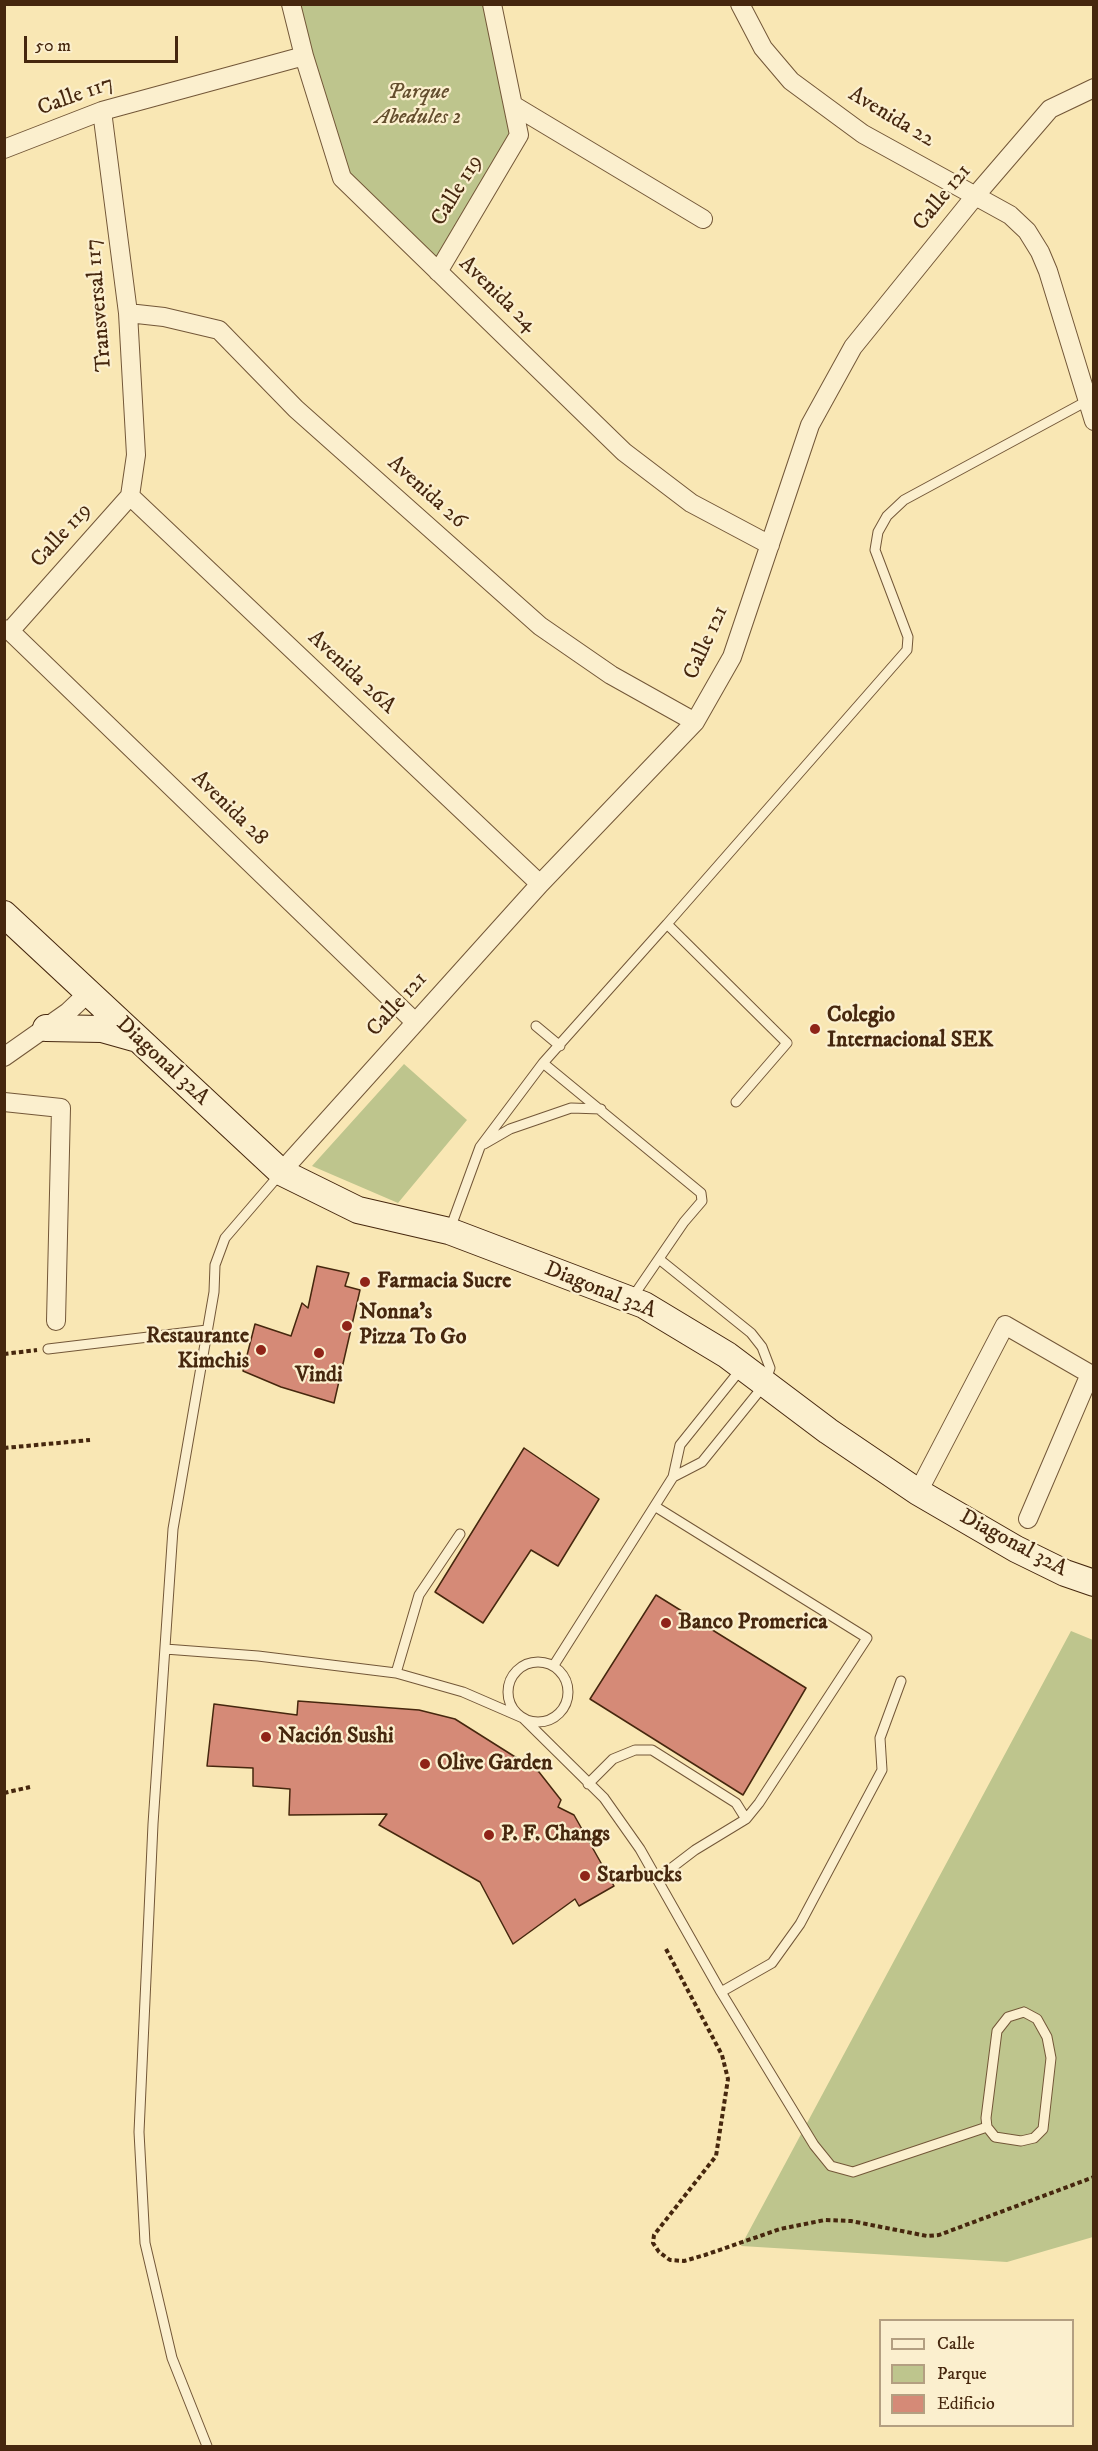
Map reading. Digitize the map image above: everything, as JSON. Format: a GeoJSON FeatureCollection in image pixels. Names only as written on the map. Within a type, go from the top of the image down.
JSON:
{"type":"FeatureCollection","features":[{"type":"Feature","properties":{"kind":"street","name":"Avenida 24"},"geometry":{"type":"LineString","coordinates":[[291,4],[304,56],[342,178],[624,452],[691,503],[770,545]]}},
{"type":"Feature","properties":{"kind":"street"},"geometry":{"type":"LineString","coordinates":[[492,4],[513,105],[703,219]]}},
{"type":"Feature","properties":{"kind":"street","name":"Avenida 22"},"geometry":{"type":"LineString","coordinates":[[741,5],[763,48],[791,81],[862,134],[1010,214],[1027,231],[1048,271],[1094,421]]}},
{"type":"Feature","properties":{"kind":"street","name":"Calle 117"},"geometry":{"type":"LineString","coordinates":[[4,149],[102,111],[304,56]]}},
{"type":"Feature","properties":{"kind":"street","name":"Calle 121"},"geometry":{"type":"LineString","coordinates":[[281,1172],[540,884],[695,722],[732,657],[810,424],[853,347],[976,195],[1050,109],[1094,88]]}},
{"type":"Feature","properties":{"kind":"street","name":"Calle 119"},"geometry":{"type":"LineString","coordinates":[[438,272],[519,135],[513,105]]}},
{"type":"Feature","properties":{"kind":"street","name":"Transversal 117"},"geometry":{"type":"LineString","coordinates":[[102,111],[128,313],[136,455],[130,496]]}},
{"type":"Feature","properties":{"kind":"street","name":"Avenida 26"},"geometry":{"type":"LineString","coordinates":[[128,313],[164,317],[219,330],[296,410],[540,626],[611,675],[695,722]]}},
{"type":"Feature","properties":{"kind":"street","name":"Calle 119"},"geometry":{"type":"LineString","coordinates":[[7,630],[130,496]]}},
{"type":"Feature","properties":{"kind":"street","name":"Avenida 26A"},"geometry":{"type":"LineString","coordinates":[[130,496],[540,884]]}},
{"type":"Feature","properties":{"kind":"street","name":"Avenida 28"},"geometry":{"type":"LineString","coordinates":[[7,630],[415,1022]]}},
{"type":"Feature","properties":{"kind":"street","name":"Diagonal 32A"},"geometry":{"type":"LineString","coordinates":[[4,914],[281,1172],[358,1210],[449,1231],[630,1300],[662,1316],[727,1355],[828,1431],[918,1492],[1016,1549],[1065,1573],[1094,1583]]}},
{"type":"Feature","properties":{"kind":"street"},"geometry":{"type":"LineString","coordinates":[[4,1057],[68,1012],[88,993]]}},
{"type":"Feature","properties":{"kind":"street"},"geometry":{"type":"LineString","coordinates":[[46,1028],[102,1029],[136,1038]]}},
{"type":"Feature","properties":{"kind":"street"},"geometry":{"type":"LineString","coordinates":[[4,1102],[61,1108],[56,1321]]}},
{"type":"Feature","properties":{"kind":"street"},"geometry":{"type":"LineString","coordinates":[[918,1492],[1005,1325],[1090,1374],[1028,1519]]}},
{"type":"Feature","properties":{"kind":"lane"},"geometry":{"type":"LineString","coordinates":[[449,1231],[480,1147],[543,1062],[560,1046],[907,651],[908,637],[875,550],[878,532],[887,516],[904,500],[1087,401]]}},
{"type":"Feature","properties":{"kind":"lane"},"geometry":{"type":"LineString","coordinates":[[667,924],[787,1043],[736,1102]]}},
{"type":"Feature","properties":{"kind":"lane"},"geometry":{"type":"LineString","coordinates":[[536,1026],[560,1046]]}},
{"type":"Feature","properties":{"kind":"lane"},"geometry":{"type":"LineString","coordinates":[[543,1062],[701,1193],[702,1201],[630,1300]]}},
{"type":"Feature","properties":{"kind":"lane"},"geometry":{"type":"LineString","coordinates":[[480,1147],[510,1129],[538,1118],[571,1108],[601,1110]]}},
{"type":"Feature","properties":{"kind":"lane"},"geometry":{"type":"LineString","coordinates":[[207,2446],[172,2358],[145,2243],[139,2132],[153,1824],[173,1529],[214,1292],[214,1265],[225,1238],[281,1172]]}},
{"type":"Feature","properties":{"kind":"lane"},"geometry":{"type":"LineString","coordinates":[[659,1259],[752,1333],[762,1347],[770,1368],[765,1384],[702,1462],[673,1477]]}},
{"type":"Feature","properties":{"kind":"lane"},"geometry":{"type":"LineString","coordinates":[[48,1349],[207,1330]]}},
{"type":"Feature","properties":{"kind":"lane"},"geometry":{"type":"LineString","coordinates":[[554,1665],[656,1507],[673,1477],[680,1445],[742,1367]]}},
{"type":"Feature","properties":{"kind":"lane"},"geometry":{"type":"LineString","coordinates":[[656,1507],[867,1638],[759,1803],[746,1819],[695,1850],[657,1879]]}},
{"type":"Feature","properties":{"kind":"lane"},"geometry":{"type":"LineString","coordinates":[[396,1673],[419,1595],[460,1534]]}},
{"type":"Feature","properties":{"kind":"lane"},"geometry":{"type":"LineString","coordinates":[[165,1649],[258,1656],[396,1673],[463,1692],[523,1718],[532,1722],[550,1720],[558,1715],[568,1699],[566,1680],[554,1665],[545,1662],[526,1664],[512,1676],[509,1685],[510,1704],[523,1718],[588,1784],[604,1798],[640,1849],[720,1992],[813,2145],[831,2166],[853,2172],[987,2127]]}},
{"type":"Feature","properties":{"kind":"lane"},"geometry":{"type":"LineString","coordinates":[[720,1992],[772,1963],[800,1924],[882,1770],[880,1738],[901,1681]]}},
{"type":"Feature","properties":{"kind":"lane"},"geometry":{"type":"LineString","coordinates":[[588,1784],[613,1760],[635,1750],[652,1750],[736,1803],[746,1819]]}},
{"type":"Feature","properties":{"kind":"lane"},"geometry":{"type":"LineString","coordinates":[[1024,2012],[1037,2019],[1047,2037],[1051,2058],[1043,2129],[1034,2138],[1021,2141],[995,2137],[987,2127],[986,2118],[997,2031],[1008,2017],[1024,2012]]}},
{"type":"Feature","properties":{"kind":"path"},"geometry":{"type":"LineString","coordinates":[[4,1354],[48,1349]]}},
{"type":"Feature","properties":{"kind":"path"},"geometry":{"type":"LineString","coordinates":[[4,1448],[90,1440]]}},
{"type":"Feature","properties":{"kind":"path"},"geometry":{"type":"LineString","coordinates":[[4,1793],[30,1787]]}},
{"type":"Feature","properties":{"kind":"path"},"geometry":{"type":"LineString","coordinates":[[666,1949],[722,2055],[729,2079],[716,2156],[654,2235],[653,2243],[659,2252],[670,2260],[694,2258],[780,2229],[825,2220],[851,2221],[927,2236],[939,2235],[1094,2177]]}},
{"type":"Feature","properties":{"kind":"green space","name":"Parque Abedules 2"},"geometry":{"type":"Polygon","coordinates":[[[291,5],[492,5],[519,135],[438,272],[342,178],[291,5]]]}},
{"type":"Feature","properties":{"kind":"green space"},"geometry":{"type":"Polygon","coordinates":[[[404,1064],[467,1120],[398,1203],[312,1166],[404,1064]]]}},
{"type":"Feature","properties":{"kind":"green space"},"geometry":{"type":"Polygon","coordinates":[[[1071,1631],[1093,1640],[1093,2237],[1007,2262],[741,2246],[1071,1631]]]}},
{"type":"Feature","properties":{"kind":"building"},"geometry":{"type":"Polygon","coordinates":[[[317,1266],[349,1273],[345,1286],[360,1290],[334,1403],[281,1387],[243,1371],[255,1324],[291,1336],[302,1303],[308,1308],[317,1266]]]}},
{"type":"Feature","properties":{"kind":"building"},"geometry":{"type":"Polygon","coordinates":[[[524,1448],[599,1499],[558,1566],[531,1550],[483,1623],[435,1592],[524,1448]]]}},
{"type":"Feature","properties":{"kind":"building"},"geometry":{"type":"Polygon","coordinates":[[[656,1595],[806,1688],[743,1795],[590,1699],[656,1595]]]}},
{"type":"Feature","properties":{"kind":"building"},"geometry":{"type":"Polygon","coordinates":[[[298,1701],[419,1710],[455,1719],[539,1772],[561,1800],[558,1807],[574,1815],[614,1886],[579,1906],[575,1899],[513,1944],[480,1882],[379,1825],[387,1814],[289,1815],[290,1789],[253,1786],[253,1768],[207,1766],[214,1704],[297,1715],[298,1701]]]}},
{"type":"Feature","properties":{"kind":"place","name":"Colegio Internacional SEK"},"geometry":{"type":"Point","coordinates":[815,1029]}},
{"type":"Feature","properties":{"kind":"place","name":"Farmacia Sucre"},"geometry":{"type":"Point","coordinates":[365,1282]}},
{"type":"Feature","properties":{"kind":"place","name":"Nonna's Pizza To Go"},"geometry":{"type":"Point","coordinates":[347,1326]}},
{"type":"Feature","properties":{"kind":"place","name":"Restaurante Kimchis"},"geometry":{"type":"Point","coordinates":[261,1350]}},
{"type":"Feature","properties":{"kind":"place","name":"Vindi"},"geometry":{"type":"Point","coordinates":[319,1353]}},
{"type":"Feature","properties":{"kind":"place","name":"Banco Promerica"},"geometry":{"type":"Point","coordinates":[666,1623]}},
{"type":"Feature","properties":{"kind":"place","name":"Nación Sushi"},"geometry":{"type":"Point","coordinates":[266,1737]}},
{"type":"Feature","properties":{"kind":"place","name":"Olive Garden"},"geometry":{"type":"Point","coordinates":[425,1764]}},
{"type":"Feature","properties":{"kind":"place","name":"P. F. Changs"},"geometry":{"type":"Point","coordinates":[489,1835]}},
{"type":"Feature","properties":{"kind":"place","name":"Starbucks"},"geometry":{"type":"Point","coordinates":[585,1876]}}]}
